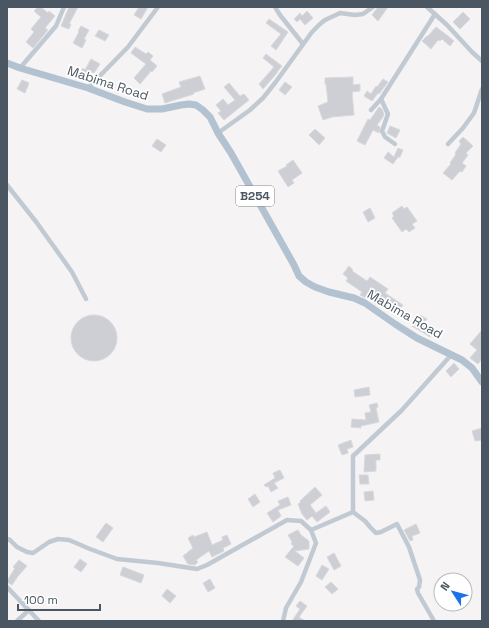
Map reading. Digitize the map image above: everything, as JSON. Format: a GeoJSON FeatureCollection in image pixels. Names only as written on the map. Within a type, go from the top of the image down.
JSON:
{"type":"FeatureCollection","features":[{"type":"Feature","properties":{"kind":"main road","name":"Mabima Road"},"geometry":{"type":"LineString","coordinates":[[7,62],[20,68],[88,88],[147,109],[162,110],[181,105],[196,105],[210,117],[248,182],[299,276],[315,287],[354,298],[365,303],[418,338],[462,360],[472,368],[482,382]]}},
{"type":"Feature","properties":{"kind":"street"},"geometry":{"type":"LineString","coordinates":[[20,68],[56,26],[64,7]]}},
{"type":"Feature","properties":{"kind":"street"},"geometry":{"type":"LineString","coordinates":[[88,88],[128,47],[158,7]]}},
{"type":"Feature","properties":{"kind":"street"},"geometry":{"type":"LineString","coordinates":[[275,7],[303,44]]}},
{"type":"Feature","properties":{"kind":"street"},"geometry":{"type":"LineString","coordinates":[[218,132],[250,110],[263,98],[312,32],[320,24],[340,13],[355,15],[363,14],[373,7]]}},
{"type":"Feature","properties":{"kind":"street"},"geometry":{"type":"LineString","coordinates":[[427,7],[482,61]]}},
{"type":"Feature","properties":{"kind":"street"},"geometry":{"type":"LineString","coordinates":[[371,110],[381,99],[435,14]]}},
{"type":"Feature","properties":{"kind":"street"},"geometry":{"type":"LineString","coordinates":[[448,144],[463,128],[474,113],[482,89]]}},
{"type":"Feature","properties":{"kind":"street"},"geometry":{"type":"LineString","coordinates":[[381,99],[388,114],[382,131],[385,138],[395,144]]}},
{"type":"Feature","properties":{"kind":"street"},"geometry":{"type":"LineString","coordinates":[[7,185],[37,223],[72,272],[86,299]]}},
{"type":"Feature","properties":{"kind":"street"},"geometry":{"type":"LineString","coordinates":[[353,512],[353,456],[402,410],[452,354]]}},
{"type":"Feature","properties":{"kind":"street"},"geometry":{"type":"LineString","coordinates":[[311,530],[353,512]]}},
{"type":"Feature","properties":{"kind":"street"},"geometry":{"type":"LineString","coordinates":[[353,512],[365,521],[376,533],[397,524],[409,547],[420,580],[419,587],[417,589],[418,593],[434,621]]}},
{"type":"Feature","properties":{"kind":"street"},"geometry":{"type":"LineString","coordinates":[[7,539],[17,547],[33,553],[49,542],[58,539],[69,540],[117,559],[197,569],[207,565],[287,520],[301,521],[311,530],[316,543],[301,582],[286,608],[283,621]]}},
{"type":"Feature","properties":{"kind":"street"},"geometry":{"type":"LineString","coordinates":[[7,587],[39,621]]}},
{"type":"Feature","properties":{"kind":"street"},"geometry":{"type":"LineString","coordinates":[[17,621],[29,610]]}},
{"type":"Feature","properties":{"kind":"building"},"geometry":{"type":"Polygon","coordinates":[[[38,7],[41,7],[48,13],[49,11],[55,16],[45,28],[48,30],[33,48],[26,42],[34,32],[31,29],[41,17],[34,11],[38,7]]]}},
{"type":"Feature","properties":{"kind":"building"},"geometry":{"type":"Polygon","coordinates":[[[69,7],[78,7],[69,24],[71,24],[69,29],[61,26],[69,7]]]}},
{"type":"Feature","properties":{"kind":"building"},"geometry":{"type":"Polygon","coordinates":[[[139,7],[148,7],[141,19],[134,15],[139,7]]]}},
{"type":"Feature","properties":{"kind":"building"},"geometry":{"type":"Polygon","coordinates":[[[378,7],[388,7],[378,21],[372,15],[378,7]]]}},
{"type":"Feature","properties":{"kind":"building"},"geometry":{"type":"Polygon","coordinates":[[[307,11],[313,18],[305,25],[300,19],[297,22],[294,19],[300,13],[302,16],[307,11]]]}},
{"type":"Feature","properties":{"kind":"building"},"geometry":{"type":"Polygon","coordinates":[[[463,12],[470,19],[460,29],[453,22],[463,12]]]}},
{"type":"Feature","properties":{"kind":"building"},"geometry":{"type":"Polygon","coordinates":[[[269,19],[288,32],[276,50],[271,46],[281,34],[266,23],[269,19]]]}},
{"type":"Feature","properties":{"kind":"building"},"geometry":{"type":"Polygon","coordinates":[[[81,26],[89,30],[84,39],[86,40],[82,48],[73,43],[81,26]]]}},
{"type":"Feature","properties":{"kind":"building"},"geometry":{"type":"Polygon","coordinates":[[[436,27],[454,41],[450,46],[442,39],[440,41],[438,40],[431,49],[422,41],[436,27]]]}},
{"type":"Feature","properties":{"kind":"building"},"geometry":{"type":"Polygon","coordinates":[[[99,30],[109,35],[105,41],[95,36],[99,30]]]}},
{"type":"Feature","properties":{"kind":"building"},"geometry":{"type":"Polygon","coordinates":[[[135,47],[146,54],[148,52],[153,56],[150,60],[157,66],[140,84],[134,78],[146,64],[131,53],[135,47]]]}},
{"type":"Feature","properties":{"kind":"building"},"geometry":{"type":"Polygon","coordinates":[[[266,54],[282,66],[263,89],[259,84],[274,67],[263,58],[266,54]]]}},
{"type":"Feature","properties":{"kind":"building"},"geometry":{"type":"Polygon","coordinates":[[[91,59],[100,64],[94,73],[90,71],[86,78],[80,74],[83,68],[85,70],[91,59]]]}},
{"type":"Feature","properties":{"kind":"building"},"geometry":{"type":"Polygon","coordinates":[[[200,76],[205,89],[165,103],[162,94],[181,87],[179,82],[200,76]]]}},
{"type":"Feature","properties":{"kind":"building"},"geometry":{"type":"Polygon","coordinates":[[[353,77],[353,85],[360,84],[360,91],[352,92],[354,115],[332,117],[323,120],[318,106],[328,102],[325,78],[353,77]]]}},
{"type":"Feature","properties":{"kind":"building"},"geometry":{"type":"Polygon","coordinates":[[[383,79],[388,82],[372,101],[364,96],[367,91],[371,94],[383,79]]]}},
{"type":"Feature","properties":{"kind":"building"},"geometry":{"type":"Polygon","coordinates":[[[22,80],[29,83],[25,93],[17,89],[22,80]]]}},
{"type":"Feature","properties":{"kind":"building"},"geometry":{"type":"Polygon","coordinates":[[[285,82],[292,87],[285,95],[279,90],[285,82]]]}},
{"type":"Feature","properties":{"kind":"building"},"geometry":{"type":"Polygon","coordinates":[[[229,83],[240,96],[244,94],[249,100],[224,120],[218,113],[221,111],[216,105],[223,99],[228,105],[235,100],[224,87],[229,83]]]}},
{"type":"Feature","properties":{"kind":"building"},"geometry":{"type":"Polygon","coordinates":[[[379,107],[382,109],[384,114],[377,125],[380,127],[379,133],[373,130],[365,145],[357,141],[368,119],[370,120],[379,107]]]}},
{"type":"Feature","properties":{"kind":"building"},"geometry":{"type":"Polygon","coordinates":[[[390,126],[400,130],[396,138],[387,133],[390,126]]]}},
{"type":"Feature","properties":{"kind":"building"},"geometry":{"type":"Polygon","coordinates":[[[315,129],[325,138],[319,145],[309,135],[315,129]]]}},
{"type":"Feature","properties":{"kind":"building"},"geometry":{"type":"Polygon","coordinates":[[[463,137],[473,146],[466,153],[468,155],[462,163],[466,166],[462,172],[460,171],[452,180],[443,173],[451,164],[450,163],[456,154],[455,153],[461,144],[459,141],[463,137]]]}},
{"type":"Feature","properties":{"kind":"building"},"geometry":{"type":"Polygon","coordinates":[[[157,139],[166,145],[161,152],[152,146],[157,139]]]}},
{"type":"Feature","properties":{"kind":"building"},"geometry":{"type":"Polygon","coordinates":[[[398,148],[403,150],[400,157],[398,157],[393,164],[384,158],[388,152],[394,157],[398,148]]]}},
{"type":"Feature","properties":{"kind":"building"},"geometry":{"type":"Polygon","coordinates":[[[293,160],[302,173],[292,180],[294,183],[288,187],[278,171],[287,166],[286,165],[293,160]]]}},
{"type":"Feature","properties":{"kind":"building"},"geometry":{"type":"Polygon","coordinates":[[[402,206],[404,209],[407,207],[417,221],[412,224],[415,228],[409,232],[406,229],[402,232],[392,218],[394,216],[392,213],[402,206]]]}},
{"type":"Feature","properties":{"kind":"building"},"geometry":{"type":"Polygon","coordinates":[[[370,208],[375,218],[368,222],[363,212],[370,208]]]}},
{"type":"Feature","properties":{"kind":"building"},"geometry":{"type":"Polygon","coordinates":[[[349,266],[353,270],[352,271],[367,281],[370,277],[388,289],[385,293],[403,305],[398,311],[380,300],[377,305],[360,295],[362,292],[346,281],[348,278],[343,274],[349,266]]]}},
{"type":"Feature","properties":{"kind":"building"},"geometry":{"type":"Polygon","coordinates":[[[94,315],[107,319],[113,325],[117,338],[113,351],[107,357],[94,361],[81,357],[75,351],[71,338],[75,325],[81,319],[94,315]]]}},
{"type":"Feature","properties":{"kind":"building"},"geometry":{"type":"Polygon","coordinates":[[[420,315],[427,319],[423,324],[434,332],[430,337],[412,326],[420,315]]]}},
{"type":"Feature","properties":{"kind":"building"},"geometry":{"type":"Polygon","coordinates":[[[482,330],[482,359],[478,364],[470,358],[477,350],[470,344],[482,330]]]}},
{"type":"Feature","properties":{"kind":"building"},"geometry":{"type":"Polygon","coordinates":[[[454,363],[459,369],[451,377],[446,371],[454,363]]]}},
{"type":"Feature","properties":{"kind":"building"},"geometry":{"type":"Polygon","coordinates":[[[369,387],[370,395],[355,397],[354,390],[369,387]]]}},
{"type":"Feature","properties":{"kind":"building"},"geometry":{"type":"Polygon","coordinates":[[[377,403],[378,407],[376,408],[379,422],[361,426],[361,428],[351,427],[352,419],[366,420],[365,413],[371,412],[369,405],[377,403]]]}},
{"type":"Feature","properties":{"kind":"building"},"geometry":{"type":"Polygon","coordinates":[[[482,428],[482,440],[475,441],[472,431],[482,428]]]}},
{"type":"Feature","properties":{"kind":"building"},"geometry":{"type":"Polygon","coordinates":[[[351,440],[353,447],[347,449],[348,453],[342,455],[338,445],[351,440]]]}},
{"type":"Feature","properties":{"kind":"building"},"geometry":{"type":"Polygon","coordinates":[[[380,454],[380,460],[376,460],[376,471],[364,472],[365,455],[380,454]]]}},
{"type":"Feature","properties":{"kind":"building"},"geometry":{"type":"Polygon","coordinates":[[[280,470],[284,478],[274,483],[278,488],[271,492],[268,486],[266,487],[264,485],[275,478],[273,473],[280,470]]]}},
{"type":"Feature","properties":{"kind":"building"},"geometry":{"type":"Polygon","coordinates":[[[359,475],[368,475],[369,484],[360,484],[359,475]]]}},
{"type":"Feature","properties":{"kind":"building"},"geometry":{"type":"Polygon","coordinates":[[[315,487],[322,495],[310,505],[316,513],[326,506],[330,512],[317,522],[312,516],[307,520],[302,514],[298,504],[315,487]]]}},
{"type":"Feature","properties":{"kind":"building"},"geometry":{"type":"Polygon","coordinates":[[[373,491],[374,500],[365,501],[364,492],[373,491]]]}},
{"type":"Feature","properties":{"kind":"building"},"geometry":{"type":"Polygon","coordinates":[[[255,494],[260,502],[253,507],[248,499],[255,494]]]}},
{"type":"Feature","properties":{"kind":"building"},"geometry":{"type":"Polygon","coordinates":[[[288,497],[291,505],[278,510],[281,516],[273,522],[267,513],[280,505],[278,501],[288,497]]]}},
{"type":"Feature","properties":{"kind":"building"},"geometry":{"type":"Polygon","coordinates":[[[106,523],[113,528],[103,542],[96,537],[106,523]]]}},
{"type":"Feature","properties":{"kind":"building"},"geometry":{"type":"Polygon","coordinates":[[[416,524],[420,533],[412,536],[413,540],[410,541],[404,530],[416,524]]]}},
{"type":"Feature","properties":{"kind":"building"},"geometry":{"type":"Polygon","coordinates":[[[298,530],[301,535],[309,541],[309,549],[295,551],[304,558],[298,566],[285,557],[294,546],[291,544],[292,542],[288,535],[298,530]]]}},
{"type":"Feature","properties":{"kind":"building"},"geometry":{"type":"Polygon","coordinates":[[[207,532],[212,545],[223,540],[222,537],[227,535],[231,544],[223,548],[224,551],[212,557],[209,551],[196,560],[198,562],[195,565],[188,564],[183,556],[193,548],[188,538],[193,535],[194,537],[207,532]]]}},
{"type":"Feature","properties":{"kind":"building"},"geometry":{"type":"Polygon","coordinates":[[[334,553],[341,566],[334,570],[327,557],[334,553]]]}},
{"type":"Feature","properties":{"kind":"building"},"geometry":{"type":"Polygon","coordinates":[[[80,559],[87,564],[81,572],[74,567],[80,559]]]}},
{"type":"Feature","properties":{"kind":"building"},"geometry":{"type":"Polygon","coordinates":[[[19,560],[27,566],[12,585],[7,581],[15,568],[13,567],[19,560]]]}},
{"type":"Feature","properties":{"kind":"building"},"geometry":{"type":"Polygon","coordinates":[[[322,565],[329,569],[322,580],[316,576],[322,565]]]}},
{"type":"Feature","properties":{"kind":"building"},"geometry":{"type":"Polygon","coordinates":[[[123,567],[144,575],[141,583],[120,575],[123,567]]]}},
{"type":"Feature","properties":{"kind":"building"},"geometry":{"type":"Polygon","coordinates":[[[210,579],[215,588],[208,592],[203,583],[210,579]]]}},
{"type":"Feature","properties":{"kind":"building"},"geometry":{"type":"Polygon","coordinates":[[[331,582],[338,589],[332,594],[325,587],[331,582]]]}},
{"type":"Feature","properties":{"kind":"building"},"geometry":{"type":"Polygon","coordinates":[[[167,589],[176,596],[170,603],[162,596],[167,589]]]}},
{"type":"Feature","properties":{"kind":"building"},"geometry":{"type":"Polygon","coordinates":[[[300,601],[307,606],[299,617],[305,621],[292,621],[300,609],[296,606],[300,601]]]}}]}
